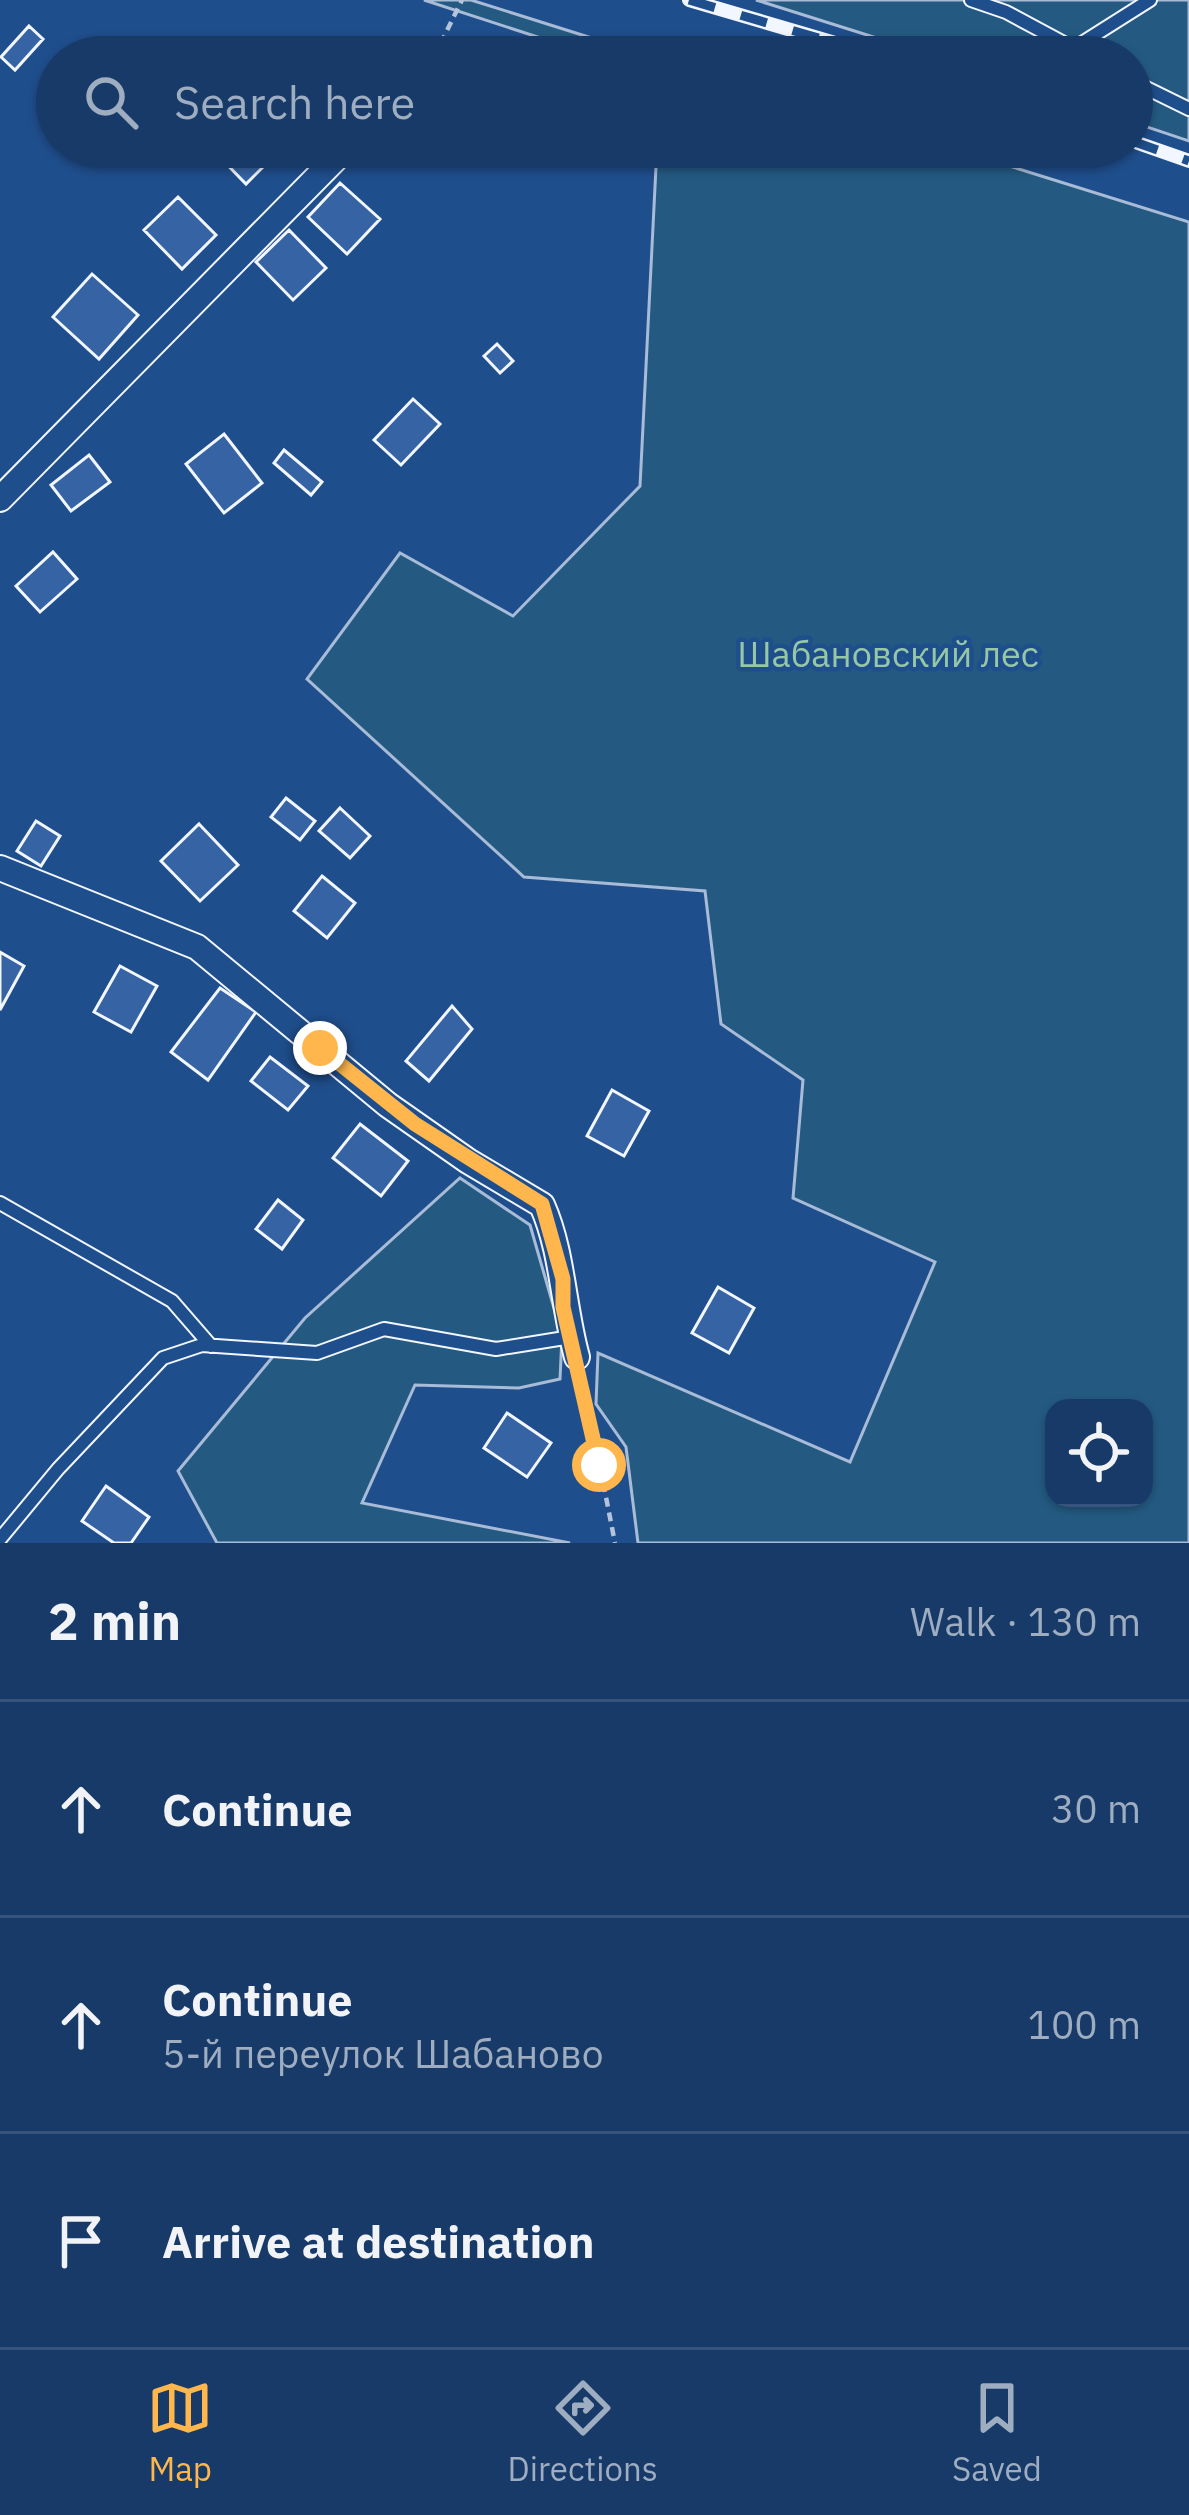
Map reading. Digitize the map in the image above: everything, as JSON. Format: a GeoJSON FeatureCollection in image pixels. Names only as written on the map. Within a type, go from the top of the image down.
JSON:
{"type":"FeatureCollection","features":[{"type":"Feature","properties":{"kind":"street"},"geometry":{"type":"LineString","coordinates":[[0,499],[326,168]]}},
{"type":"Feature","properties":{"kind":"street"},"geometry":{"type":"LineString","coordinates":[[0,868],[197,947],[388,1105],[542,1204],[563,1279],[563,1307],[574,1347]]}},
{"type":"Feature","properties":{"kind":"lane"},"geometry":{"type":"LineString","coordinates":[[971,0],[1051,36]]}},
{"type":"Feature","properties":{"kind":"lane"},"geometry":{"type":"LineString","coordinates":[[1093,36],[1150,0]]}},
{"type":"Feature","properties":{"kind":"lane"},"geometry":{"type":"LineString","coordinates":[[1153,91],[1189,109]]}},
{"type":"Feature","properties":{"kind":"lane"},"geometry":{"type":"LineString","coordinates":[[0,1203],[172,1301],[211,1346]]}},
{"type":"Feature","properties":{"kind":"lane"},"geometry":{"type":"LineString","coordinates":[[0,1539],[58,1468],[163,1358],[211,1346],[317,1353],[384,1329],[496,1348],[574,1347]]}},
{"type":"Feature","properties":{"kind":"path"},"geometry":{"type":"LineString","coordinates":[[444,36],[462,0]]}},
{"type":"Feature","properties":{"kind":"path"},"geometry":{"type":"LineString","coordinates":[[574,1347],[615,1543]]}},
{"type":"Feature","properties":{"kind":"green space"},"geometry":{"type":"Polygon","coordinates":[[[424,0],[471,0],[585,36],[535,36],[424,0]]]}},
{"type":"Feature","properties":{"kind":"green space"},"geometry":{"type":"Polygon","coordinates":[[[756,0],[1189,0],[1189,141],[1153,129],[1153,36],[870,36],[756,0]]]}},
{"type":"Feature","properties":{"kind":"green space","name":"Шабановский лес"},"geometry":{"type":"Polygon","coordinates":[[[656,168],[1015,168],[1189,222],[1189,1543],[638,1543],[626,1447],[596,1404],[598,1353],[850,1462],[935,1262],[793,1198],[803,1080],[721,1024],[705,891],[524,877],[307,679],[400,553],[513,616],[640,486],[656,168]]]}},
{"type":"Feature","properties":{"kind":"green space"},"geometry":{"type":"Polygon","coordinates":[[[460,1178],[530,1225],[562,1336],[560,1379],[519,1388],[415,1385],[362,1503],[570,1543],[217,1543],[178,1471],[305,1318],[460,1178]]]}},
{"type":"Feature","properties":{"kind":"building"},"geometry":{"type":"Polygon","coordinates":[[[29,26],[40,36],[15,70],[1,57],[29,26]]]}},
{"type":"Feature","properties":{"kind":"building"},"geometry":{"type":"Polygon","coordinates":[[[230,168],[262,168],[246,184],[230,168]]]}},
{"type":"Feature","properties":{"kind":"building"},"geometry":{"type":"Polygon","coordinates":[[[340,183],[380,219],[347,254],[308,217],[340,183]]]}},
{"type":"Feature","properties":{"kind":"building"},"geometry":{"type":"Polygon","coordinates":[[[178,197],[216,235],[182,269],[144,230],[178,197]]]}},
{"type":"Feature","properties":{"kind":"building"},"geometry":{"type":"Polygon","coordinates":[[[289,230],[326,268],[293,300],[256,262],[289,230]]]}},
{"type":"Feature","properties":{"kind":"building"},"geometry":{"type":"Polygon","coordinates":[[[92,274],[138,315],[99,359],[53,317],[92,274]]]}},
{"type":"Feature","properties":{"kind":"building"},"geometry":{"type":"Polygon","coordinates":[[[497,344],[513,361],[500,373],[484,356],[497,344]]]}},
{"type":"Feature","properties":{"kind":"building"},"geometry":{"type":"Polygon","coordinates":[[[413,399],[440,424],[401,465],[374,440],[413,399]]]}},
{"type":"Feature","properties":{"kind":"building"},"geometry":{"type":"Polygon","coordinates":[[[224,434],[262,483],[224,513],[186,464],[224,434]]]}},
{"type":"Feature","properties":{"kind":"building"},"geometry":{"type":"Polygon","coordinates":[[[284,450],[322,482],[311,495],[274,463],[284,450]]]}},
{"type":"Feature","properties":{"kind":"building"},"geometry":{"type":"Polygon","coordinates":[[[89,455],[110,482],[71,511],[51,485],[89,455]]]}},
{"type":"Feature","properties":{"kind":"building"},"geometry":{"type":"Polygon","coordinates":[[[53,552],[77,579],[40,612],[16,586],[53,552]]]}},
{"type":"Feature","properties":{"kind":"building"},"geometry":{"type":"Polygon","coordinates":[[[286,798],[315,821],[300,840],[271,817],[286,798]]]}},
{"type":"Feature","properties":{"kind":"building"},"geometry":{"type":"Polygon","coordinates":[[[340,808],[370,836],[350,858],[319,831],[340,808]]]}},
{"type":"Feature","properties":{"kind":"building"},"geometry":{"type":"Polygon","coordinates":[[[36,821],[60,836],[41,866],[17,851],[36,821]]]}},
{"type":"Feature","properties":{"kind":"building"},"geometry":{"type":"Polygon","coordinates":[[[199,824],[238,865],[200,901],[161,861],[199,824]]]}},
{"type":"Feature","properties":{"kind":"building"},"geometry":{"type":"Polygon","coordinates":[[[322,876],[355,903],[327,938],[294,911],[322,876]]]}},
{"type":"Feature","properties":{"kind":"building"},"geometry":{"type":"Polygon","coordinates":[[[0,952],[24,966],[0,1010],[0,952]]]}},
{"type":"Feature","properties":{"kind":"building"},"geometry":{"type":"Polygon","coordinates":[[[120,966],[157,986],[131,1032],[94,1012],[120,966]]]}},
{"type":"Feature","properties":{"kind":"building"},"geometry":{"type":"Polygon","coordinates":[[[220,988],[256,1012],[208,1080],[171,1052],[220,988]]]}},
{"type":"Feature","properties":{"kind":"building"},"geometry":{"type":"Polygon","coordinates":[[[452,1006],[472,1029],[429,1081],[406,1061],[452,1006]]]}},
{"type":"Feature","properties":{"kind":"building"},"geometry":{"type":"Polygon","coordinates":[[[270,1057],[308,1086],[288,1110],[251,1081],[270,1057]]]}},
{"type":"Feature","properties":{"kind":"building"},"geometry":{"type":"Polygon","coordinates":[[[612,1090],[649,1111],[624,1156],[587,1136],[612,1090]]]}},
{"type":"Feature","properties":{"kind":"building"},"geometry":{"type":"Polygon","coordinates":[[[360,1124],[408,1161],[381,1196],[333,1158],[360,1124]]]}},
{"type":"Feature","properties":{"kind":"building"},"geometry":{"type":"Polygon","coordinates":[[[278,1200],[303,1220],[282,1249],[256,1229],[278,1200]]]}},
{"type":"Feature","properties":{"kind":"building"},"geometry":{"type":"Polygon","coordinates":[[[718,1287],[754,1308],[729,1353],[692,1333],[718,1287]]]}},
{"type":"Feature","properties":{"kind":"building"},"geometry":{"type":"Polygon","coordinates":[[[507,1413],[551,1443],[527,1477],[484,1448],[507,1413]]]}},
{"type":"Feature","properties":{"kind":"building"},"geometry":{"type":"Polygon","coordinates":[[[106,1486],[149,1517],[131,1543],[114,1543],[82,1521],[106,1486]]]}},
{"type":"Feature","properties":{"kind":"railway"},"geometry":{"type":"LineString","coordinates":[[689,0],[812,36]]}},
{"type":"Feature","properties":{"kind":"railway"},"geometry":{"type":"LineString","coordinates":[[1153,148],[1189,161]]}},
{"type":"Feature","properties":{"kind":"route"},"geometry":{"type":"LineString","coordinates":[[320,1048],[415,1124],[542,1204],[563,1279],[563,1307],[585,1387],[599,1465]]}}]}
